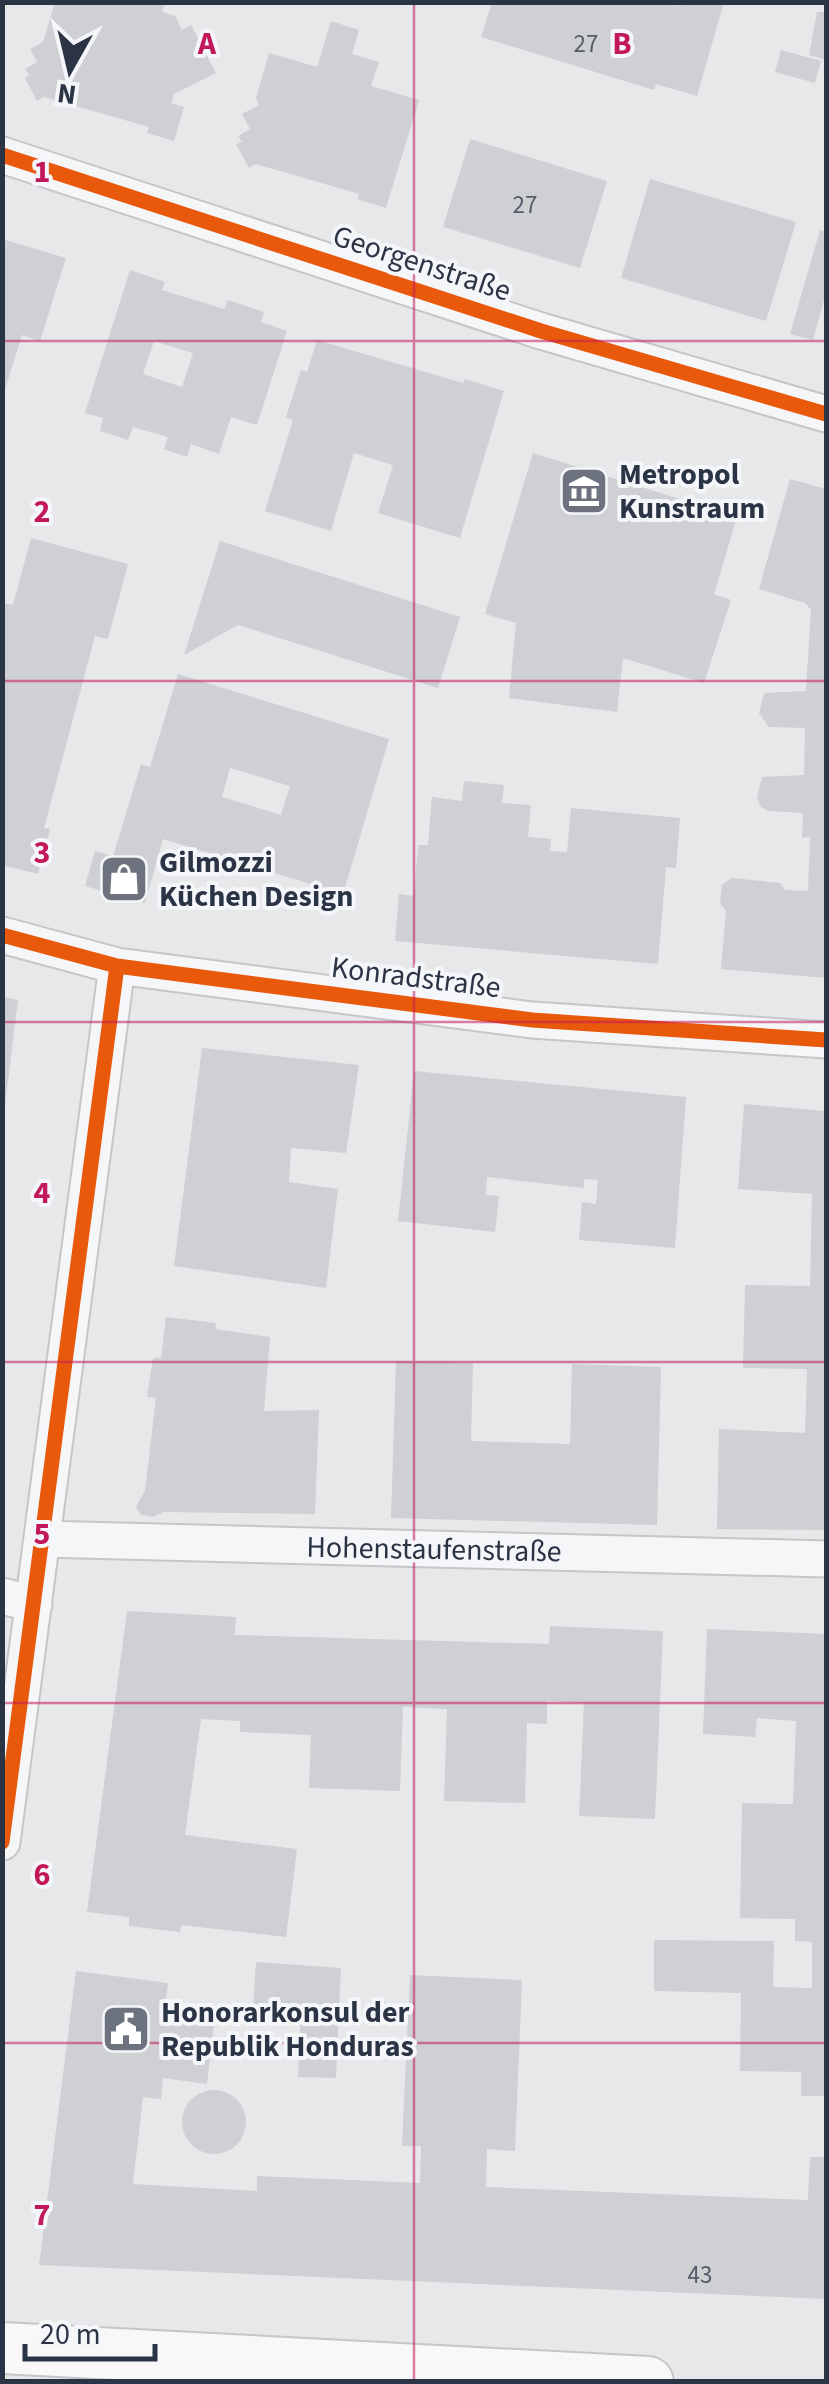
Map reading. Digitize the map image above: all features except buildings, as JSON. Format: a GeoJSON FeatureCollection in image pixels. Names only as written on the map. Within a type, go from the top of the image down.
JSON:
{"type":"FeatureCollection","features":[{"type":"Feature","properties":{"kind":"main road"},"geometry":{"type":"LineString","coordinates":[[2,2348],[261,2371],[648,2382]]}},
{"type":"Feature","properties":{"kind":"street","name":"Georgenstraße"},"geometry":{"type":"LineString","coordinates":[[2,156],[541,331],[826,414]]}},
{"type":"Feature","properties":{"kind":"street","name":"Konradstraße"},"geometry":{"type":"LineString","coordinates":[[2,935],[117,966],[532,1020],[826,1040]]}},
{"type":"Feature","properties":{"kind":"street"},"geometry":{"type":"LineString","coordinates":[[2,1842],[18,1600],[42,1539],[117,966]]}},
{"type":"Feature","properties":{"kind":"street","name":"Hohenstaufenstraße"},"geometry":{"type":"LineString","coordinates":[[42,1539],[826,1559]]}},
{"type":"Feature","properties":{"kind":"cycle path"},"geometry":{"type":"LineString","coordinates":[[2,155],[541,331],[826,414]]}},
{"type":"Feature","properties":{"kind":"cycle path"},"geometry":{"type":"LineString","coordinates":[[2,935],[117,966],[532,1020],[826,1040]]}},
{"type":"Feature","properties":{"kind":"cycle path"},"geometry":{"type":"LineString","coordinates":[[2,1842],[117,966]]}},
{"type":"Feature","properties":{"kind":"place","name":"Metropol Kunstraum"},"geometry":{"type":"Point","coordinates":[584,491]}},
{"type":"Feature","properties":{"kind":"place","name":"Gilmozzi Küchen Design"},"geometry":{"type":"Point","coordinates":[124,879]}},
{"type":"Feature","properties":{"kind":"place","name":"Honorarkonsul der Republik Honduras"},"geometry":{"type":"Point","coordinates":[126,2029]}}]}
